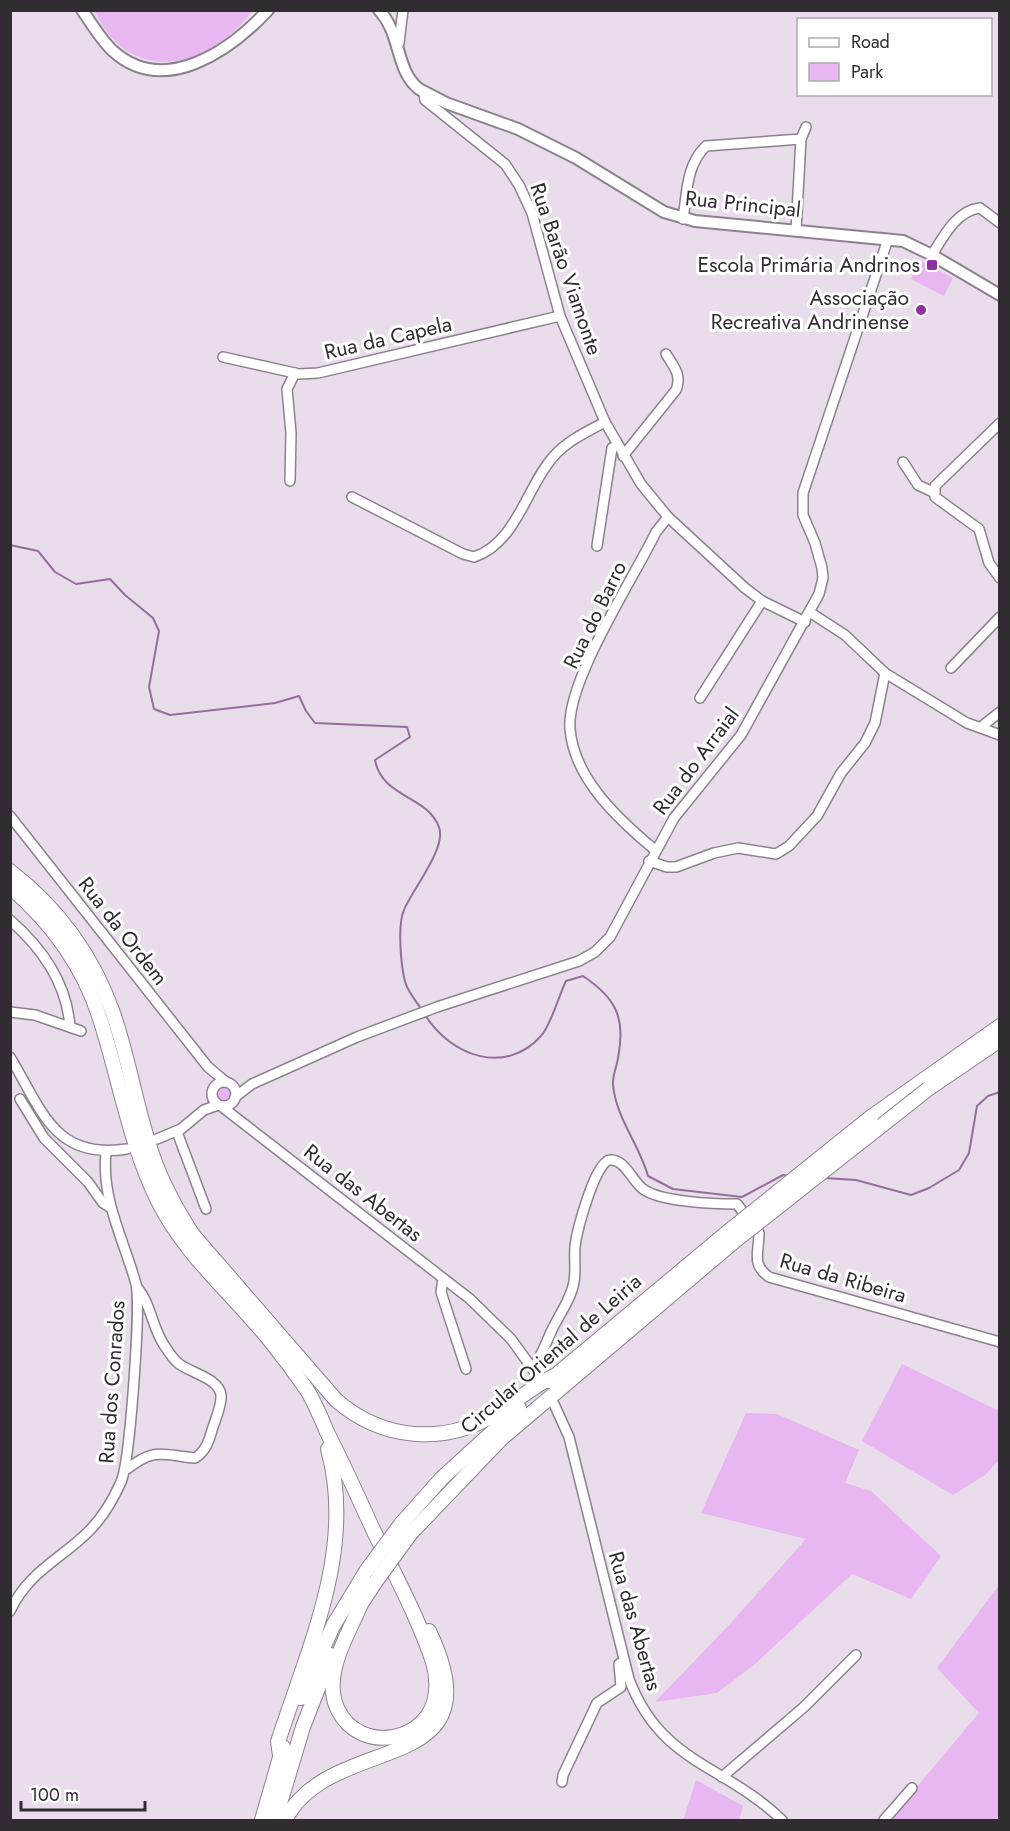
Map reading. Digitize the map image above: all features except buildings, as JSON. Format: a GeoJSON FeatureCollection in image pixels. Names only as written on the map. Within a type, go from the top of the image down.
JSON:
{"type":"FeatureCollection","features":[{"type":"Feature","properties":{"kind":"highway"},"geometry":{"type":"LineString","coordinates":[[10,871],[62,919],[91,963],[113,1014],[152,1155],[180,1215],[230,1278],[347,1410],[382,1428],[411,1434],[438,1434],[473,1426],[506,1408],[538,1383],[554,1376]]}},
{"type":"Feature","properties":{"kind":"highway"},"geometry":{"type":"LineString","coordinates":[[10,887],[59,939],[87,985],[101,1020],[133,1141],[169,1221],[188,1250],[271,1341],[308,1392],[358,1497],[432,1662],[436,1688],[432,1708],[419,1726],[397,1737],[377,1738],[362,1734],[348,1724],[334,1702],[334,1673],[361,1604]]}},
{"type":"Feature","properties":{"kind":"highway","name":"Circular Oriental de Leiria"},"geometry":{"type":"LineString","coordinates":[[274,1821],[316,1689],[337,1643],[406,1529],[464,1457],[554,1376],[999,1026]]}},
{"type":"Feature","properties":{"kind":"highway","name":"Circular Oriental de Leiria"},"geometry":{"type":"LineString","coordinates":[[925,1085],[999,1040]]}},
{"type":"Feature","properties":{"kind":"highway","name":"Circular Oriental de Leiria"},"geometry":{"type":"LineString","coordinates":[[262,1821],[280,1755],[324,1643],[367,1570],[406,1529],[502,1438],[732,1235]]}},
{"type":"Feature","properties":{"kind":"highway"},"geometry":{"type":"LineString","coordinates":[[280,1333],[306,1376],[361,1484],[440,1654],[448,1683],[441,1714],[423,1737],[404,1748],[323,1779],[306,1792],[285,1821]]}},
{"type":"Feature","properties":{"kind":"highway"},"geometry":{"type":"LineString","coordinates":[[280,1755],[278,1742],[325,1594],[333,1561],[338,1522],[337,1485],[326,1442],[296,1376]]}},
{"type":"Feature","properties":{"kind":"main road"},"geometry":{"type":"LineString","coordinates":[[82,10],[117,55],[138,66],[167,71],[189,66],[226,48],[247,32],[268,10]]}},
{"type":"Feature","properties":{"kind":"main road"},"geometry":{"type":"LineString","coordinates":[[380,10],[392,27],[399,43],[407,77],[424,93]]}},
{"type":"Feature","properties":{"kind":"main road","name":"Rua Principal"},"geometry":{"type":"LineString","coordinates":[[424,93],[541,140],[664,212],[682,219],[909,243],[999,295]]}},
{"type":"Feature","properties":{"kind":"street"},"geometry":{"type":"LineString","coordinates":[[399,43],[402,10]]}},
{"type":"Feature","properties":{"kind":"street","name":"Rua Barão Viamonte"},"geometry":{"type":"LineString","coordinates":[[424,93],[425,100],[505,164],[519,186],[532,213],[560,316],[605,422],[641,484],[668,516],[745,588],[762,601],[805,622]]}},
{"type":"Feature","properties":{"kind":"street"},"geometry":{"type":"LineString","coordinates":[[796,230],[801,139],[806,127]]}},
{"type":"Feature","properties":{"kind":"street"},"geometry":{"type":"LineString","coordinates":[[682,219],[691,166],[695,156],[706,146],[801,139]]}},
{"type":"Feature","properties":{"kind":"street"},"geometry":{"type":"LineString","coordinates":[[932,255],[956,222],[973,208],[980,208],[999,223]]}},
{"type":"Feature","properties":{"kind":"street","name":"Rua do Arraial"},"geometry":{"type":"LineString","coordinates":[[216,1099],[234,1100],[252,1084],[349,1041],[436,1007],[591,955],[614,932],[655,850],[683,805],[741,735],[811,613],[822,588],[823,573],[815,543],[803,515],[802,493],[888,239]]}},
{"type":"Feature","properties":{"kind":"street","name":"Rua da Capela"},"geometry":{"type":"LineString","coordinates":[[223,357],[295,373],[318,373],[560,316]]}},
{"type":"Feature","properties":{"kind":"street"},"geometry":{"type":"LineString","coordinates":[[623,456],[676,390],[680,380],[678,372],[666,354]]}},
{"type":"Feature","properties":{"kind":"street"},"geometry":{"type":"LineString","coordinates":[[290,482],[291,433],[287,389],[295,373]]}},
{"type":"Feature","properties":{"kind":"street"},"geometry":{"type":"LineString","coordinates":[[352,497],[463,554],[474,557],[492,547],[519,516],[552,458],[605,422]]}},
{"type":"Feature","properties":{"kind":"street"},"geometry":{"type":"LineString","coordinates":[[999,423],[936,486],[933,492],[934,497],[979,530],[989,563],[999,578]]}},
{"type":"Feature","properties":{"kind":"street"},"geometry":{"type":"LineString","coordinates":[[597,546],[612,448],[617,445]]}},
{"type":"Feature","properties":{"kind":"street"},"geometry":{"type":"LineString","coordinates":[[903,462],[918,485],[933,492]]}},
{"type":"Feature","properties":{"kind":"street","name":"Rua do Barro"},"geometry":{"type":"LineString","coordinates":[[655,850],[626,826],[589,781],[572,742],[570,726],[573,706],[589,660],[656,532],[668,516]]}},
{"type":"Feature","properties":{"kind":"street"},"geometry":{"type":"LineString","coordinates":[[700,698],[762,601]]}},
{"type":"Feature","properties":{"kind":"street"},"geometry":{"type":"LineString","coordinates":[[811,613],[845,635],[885,673],[967,723],[999,735]]}},
{"type":"Feature","properties":{"kind":"street"},"geometry":{"type":"LineString","coordinates":[[951,668],[999,616]]}},
{"type":"Feature","properties":{"kind":"street"},"geometry":{"type":"LineString","coordinates":[[650,861],[667,867],[676,867],[714,852],[738,848],[776,854],[789,846],[817,816],[841,773],[865,743],[875,723],[885,673]]}},
{"type":"Feature","properties":{"kind":"street"},"geometry":{"type":"LineString","coordinates":[[981,727],[999,712]]}},
{"type":"Feature","properties":{"kind":"street","name":"Rua da Ordem"},"geometry":{"type":"LineString","coordinates":[[10,816],[208,1067],[228,1082]]}},
{"type":"Feature","properties":{"kind":"street"},"geometry":{"type":"LineString","coordinates":[[10,920],[54,970],[65,994],[70,1027]]}},
{"type":"Feature","properties":{"kind":"street"},"geometry":{"type":"LineString","coordinates":[[10,1012],[35,1015],[81,1031]]}},
{"type":"Feature","properties":{"kind":"street"},"geometry":{"type":"LineString","coordinates":[[10,1057],[60,1136],[79,1148],[106,1153],[127,1149]]}},
{"type":"Feature","properties":{"kind":"street","name":"Rua da Ordem"},"geometry":{"type":"LineString","coordinates":[[208,1067],[216,1099]]}},
{"type":"Feature","properties":{"kind":"street"},"geometry":{"type":"LineString","coordinates":[[157,1140],[177,1132],[216,1099],[219,1083],[228,1082],[235,1088],[234,1100],[238,1119]]}},
{"type":"Feature","properties":{"kind":"street","name":"Rua do Arraial"},"geometry":{"type":"LineString","coordinates":[[228,1082],[252,1084]]}},
{"type":"Feature","properties":{"kind":"street"},"geometry":{"type":"LineString","coordinates":[[20,1099],[44,1138],[88,1182],[103,1203],[111,1208]]}},
{"type":"Feature","properties":{"kind":"street","name":"Rua das Abertas"},"geometry":{"type":"LineString","coordinates":[[216,1099],[238,1119],[492,1319],[511,1339],[535,1372]]}},
{"type":"Feature","properties":{"kind":"street"},"geometry":{"type":"LineString","coordinates":[[177,1132],[206,1209]]}},
{"type":"Feature","properties":{"kind":"street","name":"Rua dos Conrados"},"geometry":{"type":"LineString","coordinates":[[10,1611],[23,1587],[34,1574],[88,1532],[99,1520],[112,1502],[127,1468],[138,1299],[136,1285],[105,1185],[106,1153]]}},
{"type":"Feature","properties":{"kind":"street","name":"Rua da Ribeira"},"geometry":{"type":"LineString","coordinates":[[535,1372],[571,1292],[580,1220],[601,1166],[607,1160],[613,1159],[620,1162],[643,1189],[653,1194],[693,1201],[737,1204],[759,1233],[756,1262],[759,1270],[769,1277],[999,1342]]}},
{"type":"Feature","properties":{"kind":"street"},"geometry":{"type":"LineString","coordinates":[[443,1280],[441,1292],[466,1370]]}},
{"type":"Feature","properties":{"kind":"street"},"geometry":{"type":"LineString","coordinates":[[127,1468],[144,1455],[156,1453],[195,1458],[202,1453],[208,1444],[221,1396],[218,1387],[208,1379],[190,1372],[176,1362],[162,1343],[145,1296],[136,1285]]}},
{"type":"Feature","properties":{"kind":"street","name":"Rua das Abertas"},"geometry":{"type":"LineString","coordinates":[[554,1404],[569,1437],[624,1661],[637,1698],[657,1731],[690,1757],[762,1804],[782,1821]]}},
{"type":"Feature","properties":{"kind":"street"},"geometry":{"type":"LineString","coordinates":[[722,1777],[804,1707],[856,1655]]}},
{"type":"Feature","properties":{"kind":"street"},"geometry":{"type":"LineString","coordinates":[[562,1782],[563,1775],[573,1759],[597,1703],[621,1687],[619,1664],[624,1661]]}},
{"type":"Feature","properties":{"kind":"street"},"geometry":{"type":"LineString","coordinates":[[884,1821],[912,1788]]}},
{"type":"Feature","properties":{"kind":"green space"},"geometry":{"type":"Polygon","coordinates":[[[94,11],[252,11],[224,39],[207,50],[189,58],[170,61],[151,60],[132,54],[112,38],[94,11]]]}},
{"type":"Feature","properties":{"kind":"green space"},"geometry":{"type":"Polygon","coordinates":[[[920,260],[953,278],[944,296],[911,279],[920,260]]]}},
{"type":"Feature","properties":{"kind":"green space"},"geometry":{"type":"Polygon","coordinates":[[[224,1087],[229,1089],[231,1094],[229,1099],[224,1101],[219,1099],[217,1094],[219,1089],[224,1087]]]}},
{"type":"Feature","properties":{"kind":"green space"},"geometry":{"type":"Polygon","coordinates":[[[902,1364],[999,1411],[999,1460],[985,1475],[953,1495],[862,1441],[902,1364]]]}},
{"type":"Feature","properties":{"kind":"green space"},"geometry":{"type":"Polygon","coordinates":[[[746,1413],[777,1414],[859,1450],[845,1483],[871,1491],[941,1556],[911,1599],[852,1574],[754,1665],[717,1693],[655,1702],[729,1625],[806,1539],[701,1513],[746,1413]]]}},
{"type":"Feature","properties":{"kind":"green space"},"geometry":{"type":"Polygon","coordinates":[[[999,1585],[999,1820],[889,1820],[979,1713],[937,1668],[999,1585]]]}},
{"type":"Feature","properties":{"kind":"green space"},"geometry":{"type":"Polygon","coordinates":[[[696,1780],[743,1806],[739,1820],[677,1820],[684,1818],[696,1780]]]}},
{"type":"Feature","properties":{"kind":"waterway"},"geometry":{"type":"LineString","coordinates":[[10,545],[38,551],[55,572],[76,584],[110,579],[153,618],[159,631],[149,687],[154,709],[170,715],[275,703],[299,696],[315,723],[407,727],[410,737],[375,760],[386,782],[425,808],[439,827],[440,836],[434,857],[404,910],[401,926],[405,980],[422,1010]]}},
{"type":"Feature","properties":{"kind":"waterway"},"geometry":{"type":"LineString","coordinates":[[425,1015],[449,1041],[464,1050],[479,1056],[495,1058],[511,1055],[527,1048],[541,1036],[566,981],[583,976],[604,992],[616,1010],[621,1031],[613,1082],[615,1097],[648,1176],[673,1189],[742,1197],[783,1175],[789,1176]]}},
{"type":"Feature","properties":{"kind":"waterway"},"geometry":{"type":"LineString","coordinates":[[825,1178],[856,1180],[911,1195],[929,1188],[959,1170],[969,1153],[977,1106],[988,1096],[1000,1092]]}},
{"type":"Feature","properties":{"kind":"place","name":"Escola Primária Andrinos"},"geometry":{"type":"Point","coordinates":[932,265]}},
{"type":"Feature","properties":{"kind":"place","name":"Associação Recreativa Andrinense"},"geometry":{"type":"Point","coordinates":[921,310]}}]}
